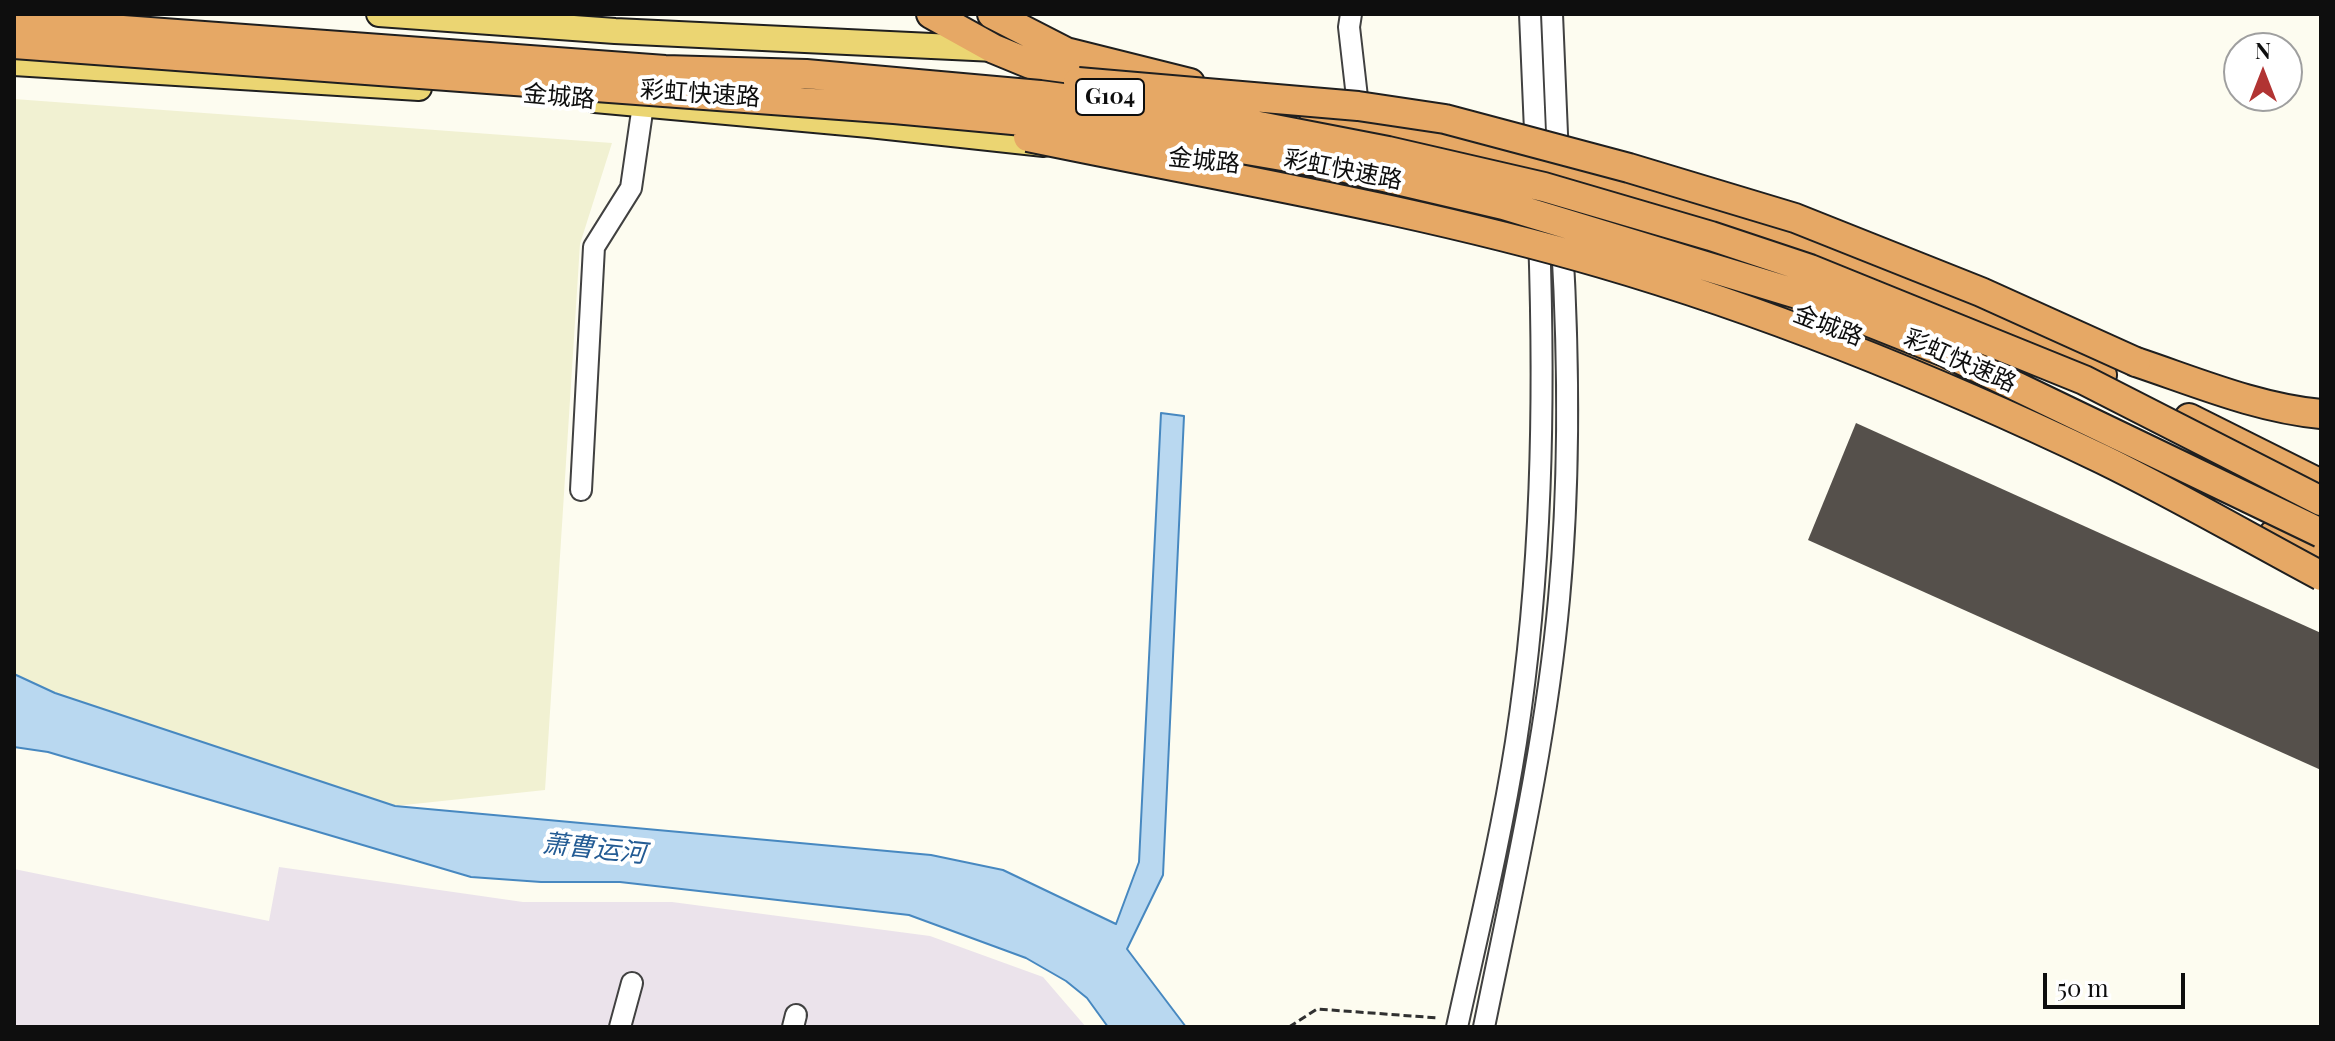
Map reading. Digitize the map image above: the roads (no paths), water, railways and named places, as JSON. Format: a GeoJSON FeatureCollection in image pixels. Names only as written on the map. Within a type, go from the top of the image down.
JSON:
{"type":"FeatureCollection","features":[{"type":"Feature","properties":{"kind":"highway","name":"G104"},"geometry":{"type":"LineString","coordinates":[[931,14],[994,49],[1293,171]]}},
{"type":"Feature","properties":{"kind":"highway","name":"G104"},"geometry":{"type":"LineString","coordinates":[[992,14],[1066,52]]}},
{"type":"Feature","properties":{"kind":"highway","name":"彩虹快速路"},"geometry":{"type":"LineString","coordinates":[[14,22],[665,70],[806,74],[1040,95],[1228,120],[1388,151],[1544,187],[1810,269],[2084,380],[2321,501]]}},
{"type":"Feature","properties":{"kind":"highway","name":"彩虹快速路"},"geometry":{"type":"LineString","coordinates":[[14,44],[894,109],[1142,132],[1329,164],[1504,205],[1804,296],[1947,353],[2321,533]]}},
{"type":"Feature","properties":{"kind":"highway"},"geometry":{"type":"LineString","coordinates":[[1066,52],[1239,95],[1547,162],[1871,273],[2061,355],[2321,484]]}},
{"type":"Feature","properties":{"kind":"highway"},"geometry":{"type":"LineString","coordinates":[[806,74],[1000,76],[1358,106],[1445,119],[1629,168],[1795,218],[1981,292],[2136,362],[2236,395],[2296,411],[2321,414]]}},
{"type":"Feature","properties":{"kind":"highway"},"geometry":{"type":"LineString","coordinates":[[894,109],[1419,215],[1601,263],[1764,316],[1950,389],[2090,454],[2321,576]]}},
{"type":"Feature","properties":{"kind":"highway","name":"金城路"},"geometry":{"type":"LineString","coordinates":[[1293,171],[1551,235],[1772,304],[1953,373],[2126,458],[2321,560]]}},
{"type":"Feature","properties":{"kind":"main road"},"geometry":{"type":"LineString","coordinates":[[379,14],[615,31],[1066,52]]}},
{"type":"Feature","properties":{"kind":"main road"},"geometry":{"type":"LineString","coordinates":[[615,31],[650,14]]}},
{"type":"Feature","properties":{"kind":"main road","name":"金城路"},"geometry":{"type":"LineString","coordinates":[[14,63],[520,94],[869,125],[1293,171]]}},
{"type":"Feature","properties":{"kind":"street"},"geometry":{"type":"LineString","coordinates":[[1351,14],[1349,27],[1358,106]]}},
{"type":"Feature","properties":{"kind":"street"},"geometry":{"type":"LineString","coordinates":[[1458,1023],[1504,809],[1531,622],[1551,235],[1547,162],[1530,14]]}},
{"type":"Feature","properties":{"kind":"street"},"geometry":{"type":"LineString","coordinates":[[1547,162],[1552,14]]}},
{"type":"Feature","properties":{"kind":"street"},"geometry":{"type":"LineString","coordinates":[[581,490],[594,247],[631,188],[643,105]]}},
{"type":"Feature","properties":{"kind":"street"},"geometry":{"type":"LineString","coordinates":[[1484,1027],[1539,756],[1559,598],[1568,414],[1567,320],[1551,235]]}},
{"type":"Feature","properties":{"kind":"street"},"geometry":{"type":"LineString","coordinates":[[620,1027],[632,983]]}},
{"type":"Feature","properties":{"kind":"water","name":"萧曹运河"},"geometry":{"type":"Polygon","coordinates":[[[1161,413],[1184,416],[1163,875],[1127,949],[1186,1027],[1108,1027],[1087,998],[1066,981],[1026,958],[909,915],[620,882],[541,882],[471,877],[48,752],[14,747],[14,674],[55,693],[395,806],[931,855],[1003,870],[1116,924],[1139,862],[1161,413]]]}}]}
